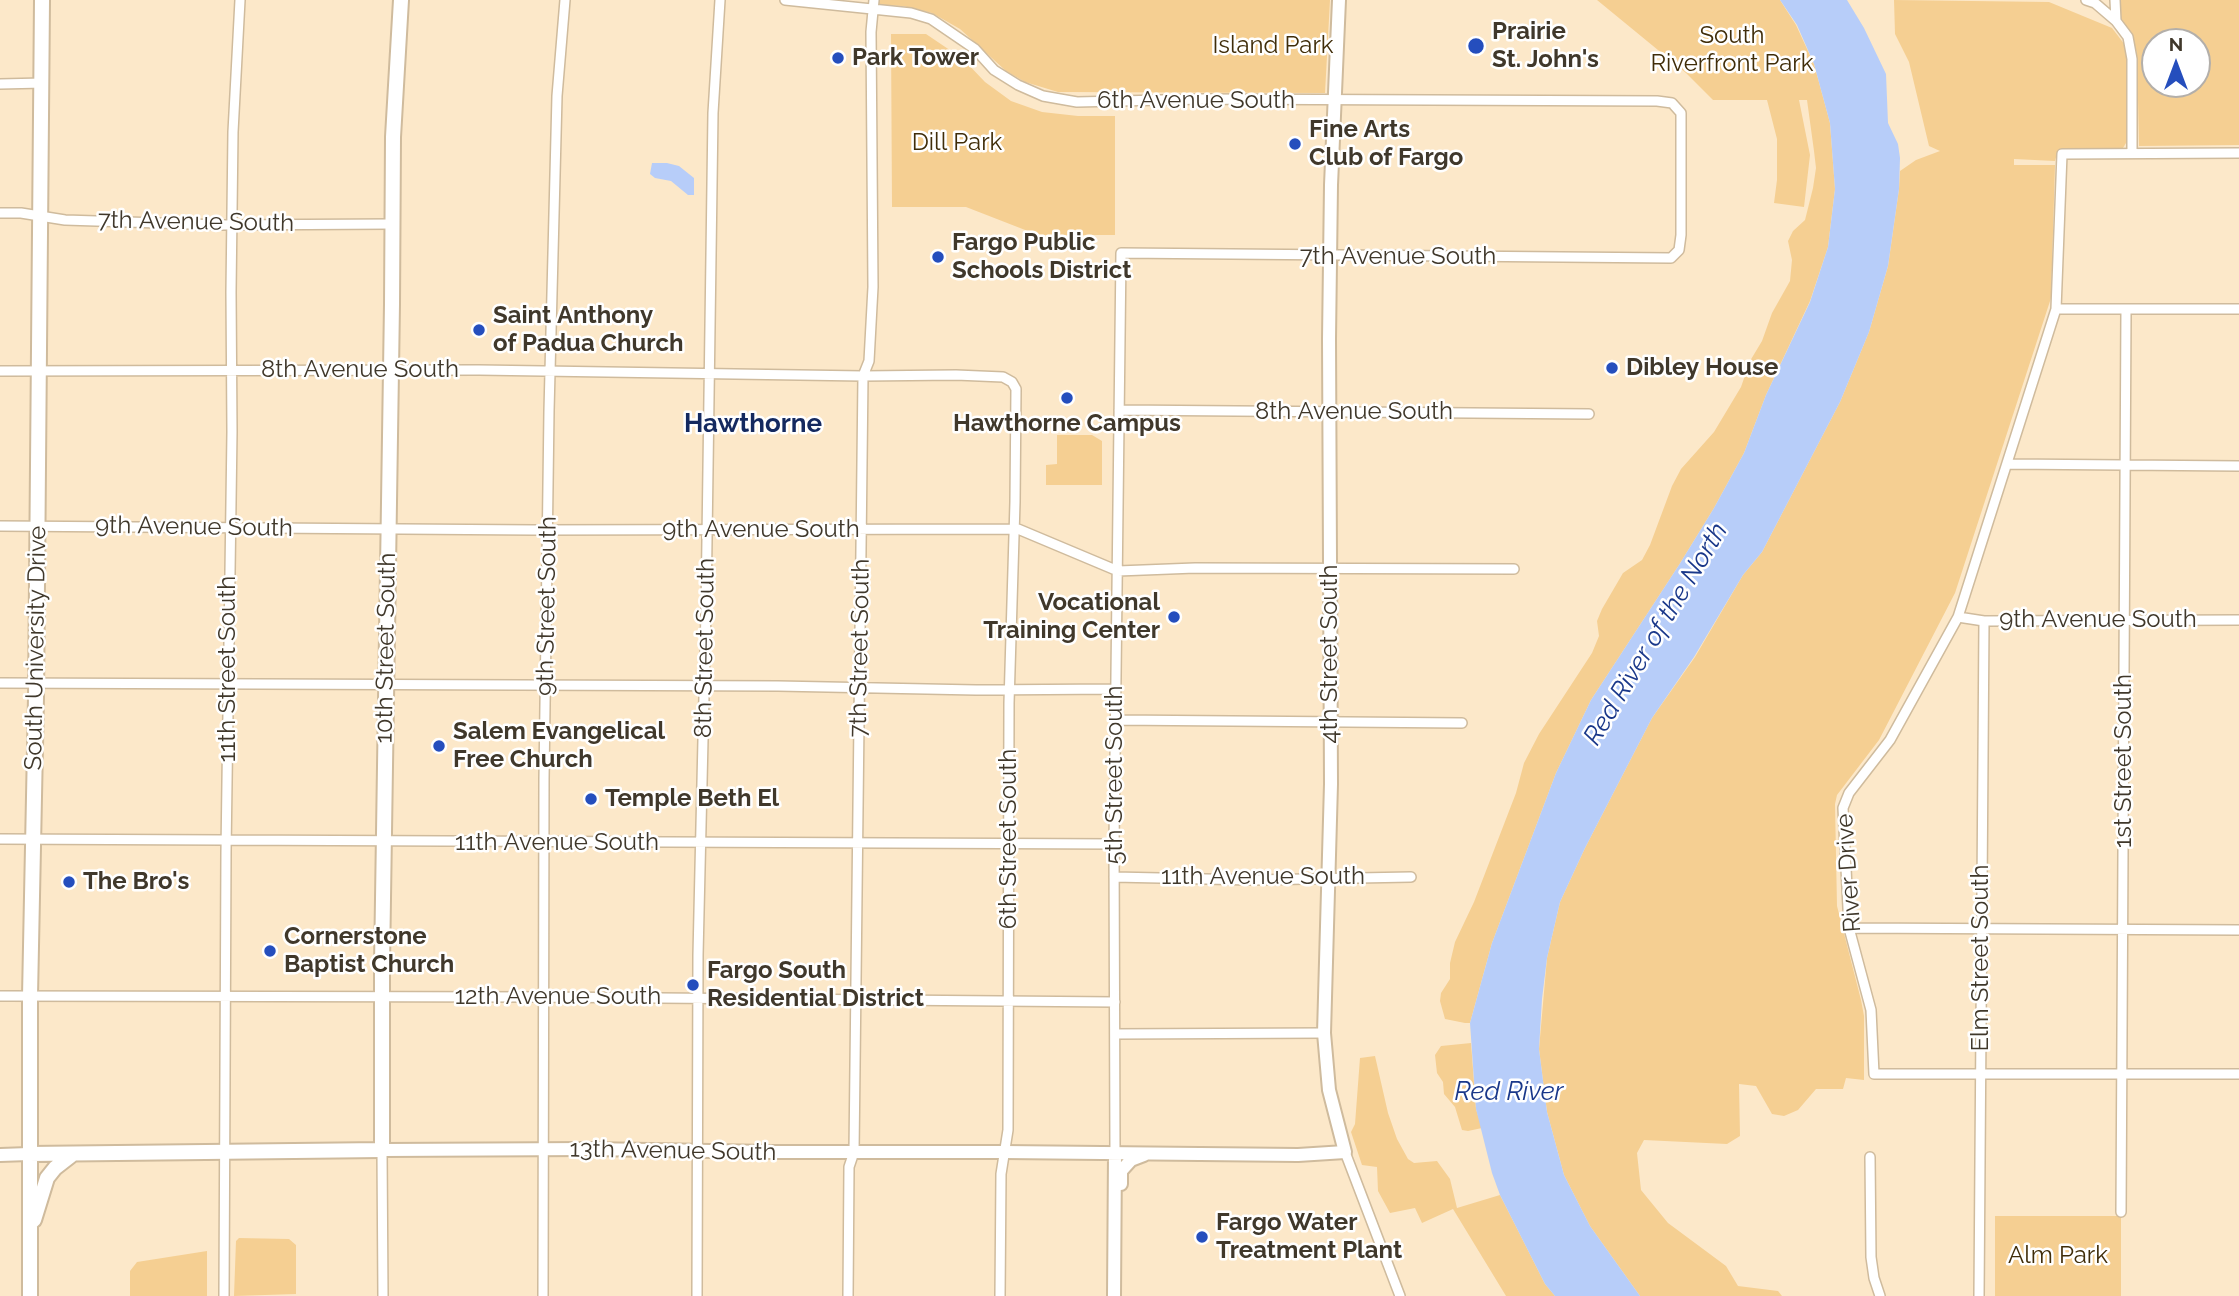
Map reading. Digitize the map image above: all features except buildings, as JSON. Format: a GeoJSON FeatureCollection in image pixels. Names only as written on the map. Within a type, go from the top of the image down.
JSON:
{"type":"FeatureCollection","features":[{"type":"Feature","properties":{"kind":"main road","name":"South University Drive"},"geometry":{"type":"LineString","coordinates":[[30,1296],[30,996],[38,525],[42,0]]}},
{"type":"Feature","properties":{"kind":"main road","name":"10th Street South"},"geometry":{"type":"LineString","coordinates":[[382,1150],[394,81],[401,0]]}},
{"type":"Feature","properties":{"kind":"main road","name":"13th Avenue South"},"geometry":{"type":"LineString","coordinates":[[29,1154],[382,1150]]}},
{"type":"Feature","properties":{"kind":"main road"},"geometry":{"type":"LineString","coordinates":[[30,1228],[47,1178],[73,1154]]}},
{"type":"Feature","properties":{"kind":"street","name":"11th Street South"},"geometry":{"type":"LineString","coordinates":[[224,1296],[233,132],[240,0]]}},
{"type":"Feature","properties":{"kind":"street","name":"9th Street South"},"geometry":{"type":"LineString","coordinates":[[543,1296],[544,843],[550,371],[557,96],[565,0]]}},
{"type":"Feature","properties":{"kind":"street","name":"8th Street South"},"geometry":{"type":"LineString","coordinates":[[697,1296],[698,998],[713,113],[720,0]]}},
{"type":"Feature","properties":{"kind":"street","name":"6th Avenue South"},"geometry":{"type":"LineString","coordinates":[[785,0],[873,5],[932,19],[975,49],[994,70],[1018,85],[1043,96],[1077,102],[1203,99],[1672,103],[1681,113],[1681,235],[1679,250],[1674,255]]}},
{"type":"Feature","properties":{"kind":"street","name":"4th Street South"},"geometry":{"type":"LineString","coordinates":[[1339,0],[1330,257],[1330,723],[1324,1033],[1329,1090],[1345,1152],[1400,1296]]}},
{"type":"Feature","properties":{"kind":"street"},"geometry":{"type":"LineString","coordinates":[[2087,0],[2095,3],[2116,21],[2128,37],[2132,59],[2132,153]]}},
{"type":"Feature","properties":{"kind":"street"},"geometry":{"type":"LineString","coordinates":[[2115,0],[2116,21]]}},
{"type":"Feature","properties":{"kind":"street","name":"7th Street South"},"geometry":{"type":"LineString","coordinates":[[848,1296],[849,1167],[854,1152],[863,376],[869,360],[873,287],[873,5]]}},
{"type":"Feature","properties":{"kind":"street"},"geometry":{"type":"LineString","coordinates":[[0,84],[43,83]]}},
{"type":"Feature","properties":{"kind":"street"},"geometry":{"type":"LineString","coordinates":[[1958,617],[2056,309],[2062,154],[2239,153]]}},
{"type":"Feature","properties":{"kind":"street","name":"7th Avenue South"},"geometry":{"type":"LineString","coordinates":[[0,213],[65,220],[232,225],[392,224]]}},
{"type":"Feature","properties":{"kind":"street","name":"7th Avenue South"},"geometry":{"type":"LineString","coordinates":[[1121,253],[1330,257],[1671,258],[1674,255]]}},
{"type":"Feature","properties":{"kind":"street","name":"5th Street South"},"geometry":{"type":"LineString","coordinates":[[1114,1296],[1114,844],[1121,253]]}},
{"type":"Feature","properties":{"kind":"street"},"geometry":{"type":"LineString","coordinates":[[2056,309],[2239,309]]}},
{"type":"Feature","properties":{"kind":"street","name":"1st Street South"},"geometry":{"type":"LineString","coordinates":[[2121,1212],[2126,310]]}},
{"type":"Feature","properties":{"kind":"street","name":"8th Avenue South"},"geometry":{"type":"LineString","coordinates":[[0,371],[391,370],[956,375],[1003,377],[1012,382]]}},
{"type":"Feature","properties":{"kind":"street","name":"6th Street South"},"geometry":{"type":"LineString","coordinates":[[1000,1296],[1001,1174],[1008,1130],[1009,690],[1015,529],[1016,389],[1012,382]]}},
{"type":"Feature","properties":{"kind":"street","name":"8th Avenue South"},"geometry":{"type":"LineString","coordinates":[[1119,410],[1589,414]]}},
{"type":"Feature","properties":{"kind":"street"},"geometry":{"type":"LineString","coordinates":[[2008,464],[2239,466]]}},
{"type":"Feature","properties":{"kind":"street","name":"9th Avenue South"},"geometry":{"type":"LineString","coordinates":[[0,526],[548,530],[1015,529],[1118,570],[1514,569]]}},
{"type":"Feature","properties":{"kind":"street","name":"9th Avenue South"},"geometry":{"type":"LineString","coordinates":[[1958,617],[1984,621],[2239,621]]}},
{"type":"Feature","properties":{"kind":"street","name":"River Drive"},"geometry":{"type":"LineString","coordinates":[[1958,617],[1890,740],[1845,800],[1843,808],[1849,928],[1871,1010],[1874,1074],[1980,1074]]}},
{"type":"Feature","properties":{"kind":"street","name":"Elm Street South"},"geometry":{"type":"LineString","coordinates":[[1979,1296],[1984,621]]}},
{"type":"Feature","properties":{"kind":"street"},"geometry":{"type":"LineString","coordinates":[[0,683],[1116,689]]}},
{"type":"Feature","properties":{"kind":"street"},"geometry":{"type":"LineString","coordinates":[[1116,720],[1462,723]]}},
{"type":"Feature","properties":{"kind":"street","name":"11th Avenue South"},"geometry":{"type":"LineString","coordinates":[[0,839],[1114,844]]}},
{"type":"Feature","properties":{"kind":"street","name":"11th Avenue South"},"geometry":{"type":"LineString","coordinates":[[1114,877],[1252,880],[1411,877]]}},
{"type":"Feature","properties":{"kind":"street"},"geometry":{"type":"LineString","coordinates":[[1849,928],[2239,930]]}},
{"type":"Feature","properties":{"kind":"street","name":"12th Avenue South"},"geometry":{"type":"LineString","coordinates":[[0,996],[1115,1002]]}},
{"type":"Feature","properties":{"kind":"street"},"geometry":{"type":"LineString","coordinates":[[1115,1034],[1324,1033]]}},
{"type":"Feature","properties":{"kind":"street"},"geometry":{"type":"LineString","coordinates":[[1980,1074],[2239,1074]]}},
{"type":"Feature","properties":{"kind":"street","name":"13th Avenue South"},"geometry":{"type":"LineString","coordinates":[[382,1150],[1298,1155],[1345,1152]]}},
{"type":"Feature","properties":{"kind":"street","name":"10th Street South"},"geometry":{"type":"LineString","coordinates":[[382,1150],[383,1296]]}},
{"type":"Feature","properties":{"kind":"street","name":"13th Avenue South"},"geometry":{"type":"LineString","coordinates":[[0,1155],[29,1154]]}},
{"type":"Feature","properties":{"kind":"street"},"geometry":{"type":"LineString","coordinates":[[1115,1236],[1121,1219],[1121,1171],[1131,1160],[1146,1154]]}},
{"type":"Feature","properties":{"kind":"street"},"geometry":{"type":"LineString","coordinates":[[1870,1157],[1871,1257],[1880,1296]]}},
{"type":"Feature","properties":{"kind":"green space","name":"Island Park"},"geometry":{"type":"Polygon","coordinates":[[[879,0],[1330,0],[1325,93],[1058,92],[1025,82],[1006,71],[960,29],[932,13],[903,6],[879,5],[879,0]]]}},
{"type":"Feature","properties":{"kind":"green space","name":"South Riverfront Park"},"geometry":{"type":"Polygon","coordinates":[[[1597,0],[1780,0],[1796,25],[1814,64],[1830,123],[1835,189],[1828,247],[1810,301],[1766,395],[1744,453],[1679,565],[1591,700],[1556,773],[1492,943],[1470,1023],[1465,1023],[1445,1019],[1440,1001],[1441,993],[1450,979],[1450,963],[1455,942],[1474,902],[1516,793],[1524,763],[1539,734],[1592,653],[1599,636],[1597,621],[1602,609],[1623,573],[1642,560],[1681,469],[1714,432],[1741,387],[1772,313],[1790,281],[1792,260],[1788,241],[1793,231],[1805,220],[1816,168],[1807,100],[1799,100],[1810,155],[1804,207],[1774,203],[1777,139],[1767,100],[1713,100],[1686,73],[1597,0]]]}},
{"type":"Feature","properties":{"kind":"green space"},"geometry":{"type":"Polygon","coordinates":[[[1894,0],[2049,2],[2112,28],[2125,45],[2127,56],[2126,143],[2123,148],[2065,148],[2057,154],[2055,161],[2014,159],[2014,165],[2055,165],[2051,298],[1955,593],[1879,740],[1837,795],[1835,804],[1837,906],[1864,1016],[1864,1080],[1846,1078],[1843,1089],[1816,1089],[1798,1110],[1784,1116],[1772,1114],[1756,1086],[1739,1084],[1740,1136],[1727,1144],[1644,1140],[1637,1153],[1641,1190],[1668,1223],[1726,1266],[1738,1286],[1778,1291],[1782,1296],[1640,1296],[1590,1226],[1564,1175],[1547,1112],[1539,1049],[1547,958],[1560,902],[1652,718],[1695,657],[1743,575],[1762,552],[1840,402],[1869,332],[1888,266],[1900,171],[1916,160],[1940,151],[1929,146],[1909,62],[1895,34],[1894,0]]]}},
{"type":"Feature","properties":{"kind":"green space"},"geometry":{"type":"Polygon","coordinates":[[[2119,0],[2239,0],[2239,145],[2139,146],[2137,54],[2133,37],[2118,13],[2119,0]]]}},
{"type":"Feature","properties":{"kind":"green space","name":"Dill Park"},"geometry":{"type":"Polygon","coordinates":[[[891,34],[926,34],[963,59],[985,82],[1011,101],[1042,112],[1115,116],[1115,235],[1038,235],[966,207],[892,207],[891,34]]]}},
{"type":"Feature","properties":{"kind":"green space"},"geometry":{"type":"Polygon","coordinates":[[[1057,435],[1092,435],[1102,441],[1102,485],[1046,485],[1046,465],[1057,464],[1057,435]]]}},
{"type":"Feature","properties":{"kind":"green space"},"geometry":{"type":"Polygon","coordinates":[[[1471,1043],[1476,1109],[1482,1128],[1468,1131],[1462,1130],[1455,1107],[1444,1094],[1435,1055],[1441,1046],[1471,1043]]]}},
{"type":"Feature","properties":{"kind":"green space"},"geometry":{"type":"Polygon","coordinates":[[[1375,1056],[1388,1113],[1397,1139],[1408,1159],[1414,1163],[1437,1161],[1450,1179],[1457,1208],[1500,1195],[1545,1284],[1555,1296],[1506,1296],[1453,1209],[1422,1223],[1415,1208],[1390,1213],[1378,1191],[1377,1167],[1362,1165],[1351,1132],[1355,1124],[1360,1058],[1375,1056]]]}},
{"type":"Feature","properties":{"kind":"green space","name":"Alm Park"},"geometry":{"type":"Polygon","coordinates":[[[1995,1216],[2121,1216],[2121,1296],[1995,1296],[1995,1216]]]}},
{"type":"Feature","properties":{"kind":"green space"},"geometry":{"type":"Polygon","coordinates":[[[239,1238],[289,1239],[296,1245],[296,1294],[234,1296],[236,1241],[239,1238]]]}},
{"type":"Feature","properties":{"kind":"green space"},"geometry":{"type":"Polygon","coordinates":[[[207,1251],[207,1296],[130,1296],[130,1271],[137,1262],[207,1251]]]}},
{"type":"Feature","properties":{"kind":"water","name":"Red River"},"geometry":{"type":"Polygon","coordinates":[[[1780,0],[1847,0],[1886,74],[1888,123],[1898,144],[1900,158],[1899,189],[1888,266],[1869,332],[1840,402],[1762,552],[1743,575],[1694,657],[1652,718],[1560,902],[1547,958],[1542,999],[1539,1049],[1547,1112],[1564,1175],[1590,1226],[1640,1296],[1555,1296],[1545,1284],[1500,1195],[1492,1173],[1476,1109],[1470,1023],[1492,943],[1556,773],[1591,700],[1679,565],[1744,453],[1766,395],[1810,302],[1828,247],[1835,189],[1830,123],[1814,64],[1797,25],[1780,0]]]}},
{"type":"Feature","properties":{"kind":"water"},"geometry":{"type":"Polygon","coordinates":[[[652,163],[679,166],[694,178],[694,195],[688,195],[671,181],[655,178],[650,174],[652,163]]]}},
{"type":"Feature","properties":{"kind":"place","name":"Prairie St. John's"},"geometry":{"type":"Point","coordinates":[1476,46]}},
{"type":"Feature","properties":{"kind":"place","name":"Park Tower"},"geometry":{"type":"Point","coordinates":[838,58]}},
{"type":"Feature","properties":{"kind":"place","name":"Fine Arts Club of Fargo"},"geometry":{"type":"Point","coordinates":[1295,144]}},
{"type":"Feature","properties":{"kind":"place","name":"Fargo Public Schools District"},"geometry":{"type":"Point","coordinates":[938,257]}},
{"type":"Feature","properties":{"kind":"place","name":"Saint Anthony of Padua Church"},"geometry":{"type":"Point","coordinates":[479,330]}},
{"type":"Feature","properties":{"kind":"place","name":"Dibley House"},"geometry":{"type":"Point","coordinates":[1612,368]}},
{"type":"Feature","properties":{"kind":"place","name":"Hawthorne Campus"},"geometry":{"type":"Point","coordinates":[1067,398]}},
{"type":"Feature","properties":{"kind":"place","name":"Vocational Training Center"},"geometry":{"type":"Point","coordinates":[1174,617]}},
{"type":"Feature","properties":{"kind":"place","name":"Salem Evangelical Free Church"},"geometry":{"type":"Point","coordinates":[439,746]}},
{"type":"Feature","properties":{"kind":"place","name":"Temple Beth El"},"geometry":{"type":"Point","coordinates":[591,799]}},
{"type":"Feature","properties":{"kind":"place","name":"The Bro's"},"geometry":{"type":"Point","coordinates":[69,882]}},
{"type":"Feature","properties":{"kind":"place","name":"Cornerstone Baptist Church"},"geometry":{"type":"Point","coordinates":[270,951]}},
{"type":"Feature","properties":{"kind":"place","name":"Fargo South Residential District"},"geometry":{"type":"Point","coordinates":[693,985]}},
{"type":"Feature","properties":{"kind":"place","name":"Fargo Water Treatment Plant"},"geometry":{"type":"Point","coordinates":[1202,1237]}},
{"type":"Feature","properties":{"kind":"district","name":"Hawthorne"},"geometry":{"type":"Point","coordinates":[753,424]}},
{"type":"Feature","properties":{"kind":"water label","name":"Red River of the North"},"geometry":{"type":"Point","coordinates":[1656,634]}}]}
